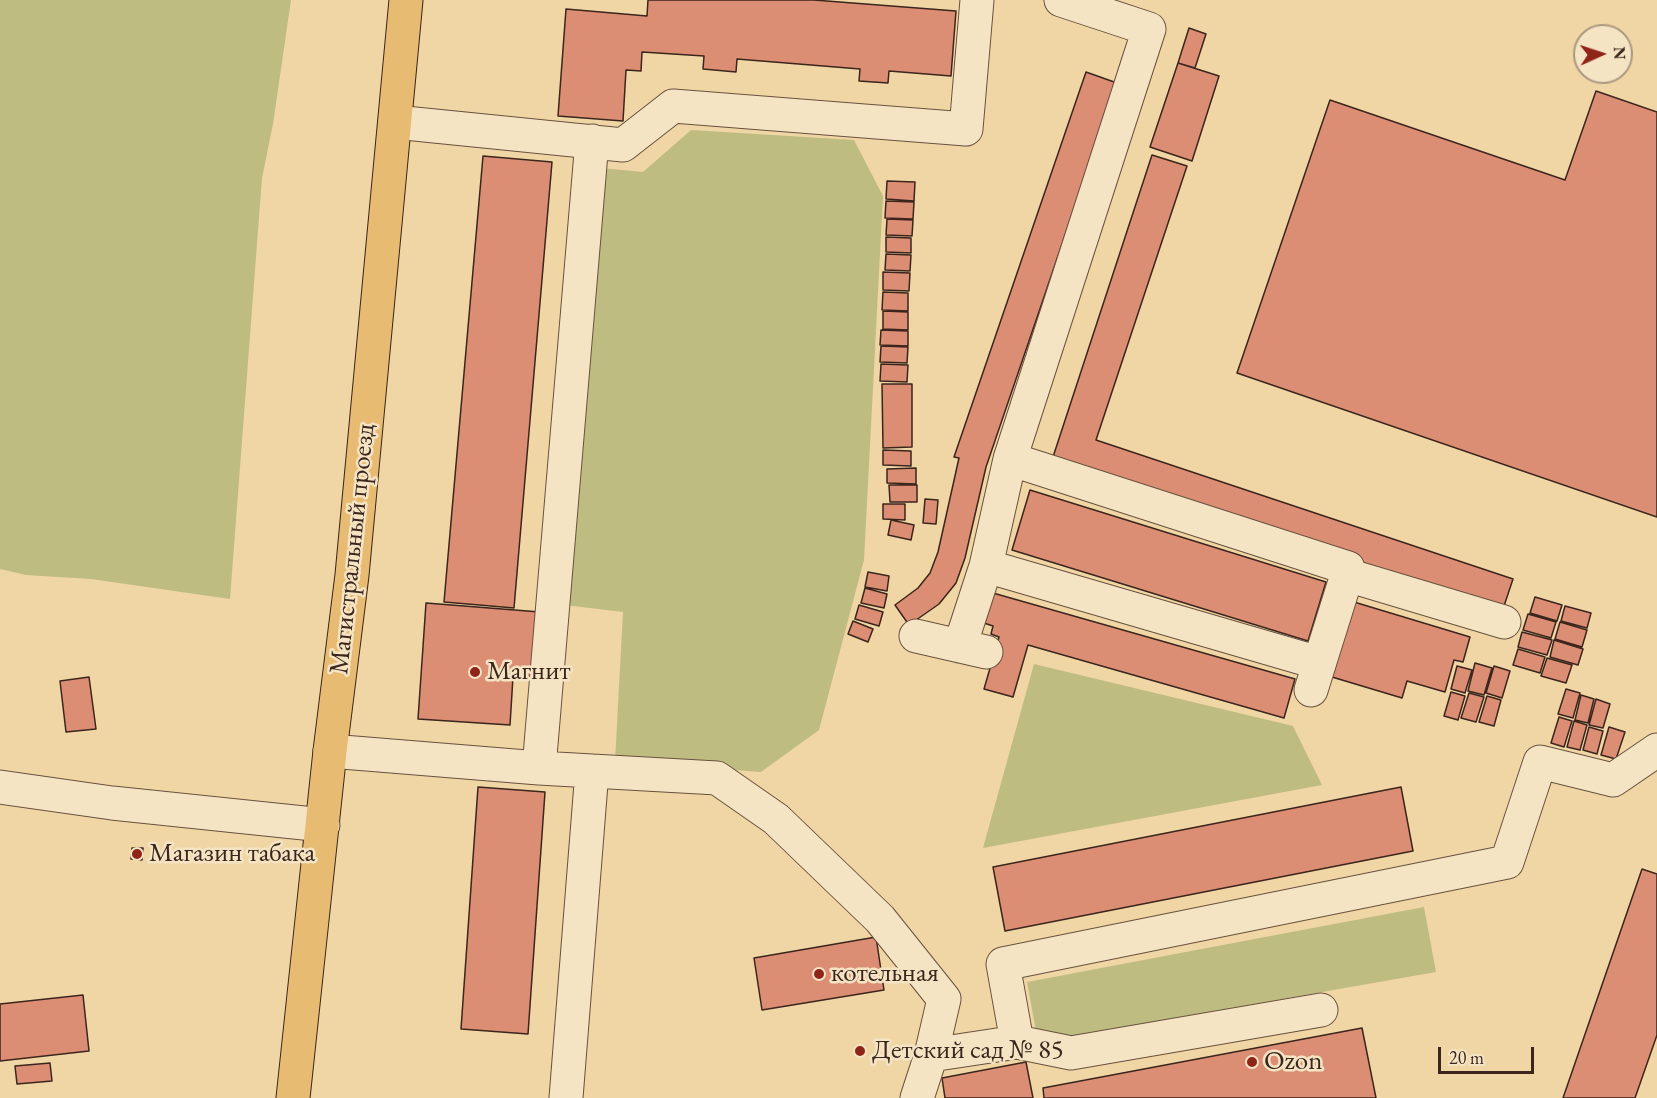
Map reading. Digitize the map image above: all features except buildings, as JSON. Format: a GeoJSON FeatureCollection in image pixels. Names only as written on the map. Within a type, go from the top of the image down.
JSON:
{"type":"FeatureCollection","features":[{"type":"Feature","properties":{"kind":"main road","name":"Магистральный проезд"},"geometry":{"type":"LineString","coordinates":[[294,1098],[330,751],[352,575],[406,0]]}},
{"type":"Feature","properties":{"kind":"street"},"geometry":{"type":"LineString","coordinates":[[395,122],[623,145],[673,106],[966,129],[977,0]]}},
{"type":"Feature","properties":{"kind":"street"},"geometry":{"type":"LineString","coordinates":[[916,636],[973,649],[987,566],[1010,459],[1149,29],[1061,0]]}},
{"type":"Feature","properties":{"kind":"street"},"geometry":{"type":"LineString","coordinates":[[539,768],[592,141]]}},
{"type":"Feature","properties":{"kind":"street"},"geometry":{"type":"LineString","coordinates":[[987,566],[1315,677],[1347,575],[1348,568],[1010,459]]}},
{"type":"Feature","properties":{"kind":"street"},"geometry":{"type":"LineString","coordinates":[[1347,575],[1504,622]]}},
{"type":"Feature","properties":{"kind":"street"},"geometry":{"type":"LineString","coordinates":[[1017,1042],[1003,964],[1507,862],[1540,762],[1613,780],[1657,750]]}},
{"type":"Feature","properties":{"kind":"street"},"geometry":{"type":"LineString","coordinates":[[330,751],[539,768],[717,778],[776,819],[880,919],[944,999],[931,1055],[917,1098]]}},
{"type":"Feature","properties":{"kind":"street"},"geometry":{"type":"LineString","coordinates":[[566,1098],[592,771]]}},
{"type":"Feature","properties":{"kind":"street"},"geometry":{"type":"LineString","coordinates":[[0,787],[112,803],[323,825]]}},
{"type":"Feature","properties":{"kind":"street"},"geometry":{"type":"LineString","coordinates":[[931,1055],[1017,1042],[1071,1053],[1321,1010]]}},
{"type":"Feature","properties":{"kind":"shaded area"},"geometry":{"type":"Polygon","coordinates":[[[0,0],[291,0],[273,124],[262,178],[230,599],[91,579],[26,575],[0,569],[0,0]]]}},
{"type":"Feature","properties":{"kind":"shaded area"},"geometry":{"type":"Polygon","coordinates":[[[691,130],[854,140],[883,196],[864,560],[819,730],[761,772],[615,761],[623,612],[565,605],[601,168],[643,172],[691,130]]]}},
{"type":"Feature","properties":{"kind":"shaded area"},"geometry":{"type":"Polygon","coordinates":[[[1034,664],[1293,726],[1322,785],[983,848],[1034,664]]]}},
{"type":"Feature","properties":{"kind":"shaded area"},"geometry":{"type":"Polygon","coordinates":[[[1424,907],[1436,972],[1038,1042],[1027,982],[1424,907]]]}},
{"type":"Feature","properties":{"kind":"place","name":"Магнит"},"geometry":{"type":"Point","coordinates":[475,672]}},
{"type":"Feature","properties":{"kind":"place","name":"Магазин табака"},"geometry":{"type":"Point","coordinates":[137,854]}},
{"type":"Feature","properties":{"kind":"place","name":"котельная"},"geometry":{"type":"Point","coordinates":[819,974]}},
{"type":"Feature","properties":{"kind":"place","name":"Детский сад № 85"},"geometry":{"type":"Point","coordinates":[860,1051]}},
{"type":"Feature","properties":{"kind":"place","name":"Ozon"},"geometry":{"type":"Point","coordinates":[1252,1062]}}]}
